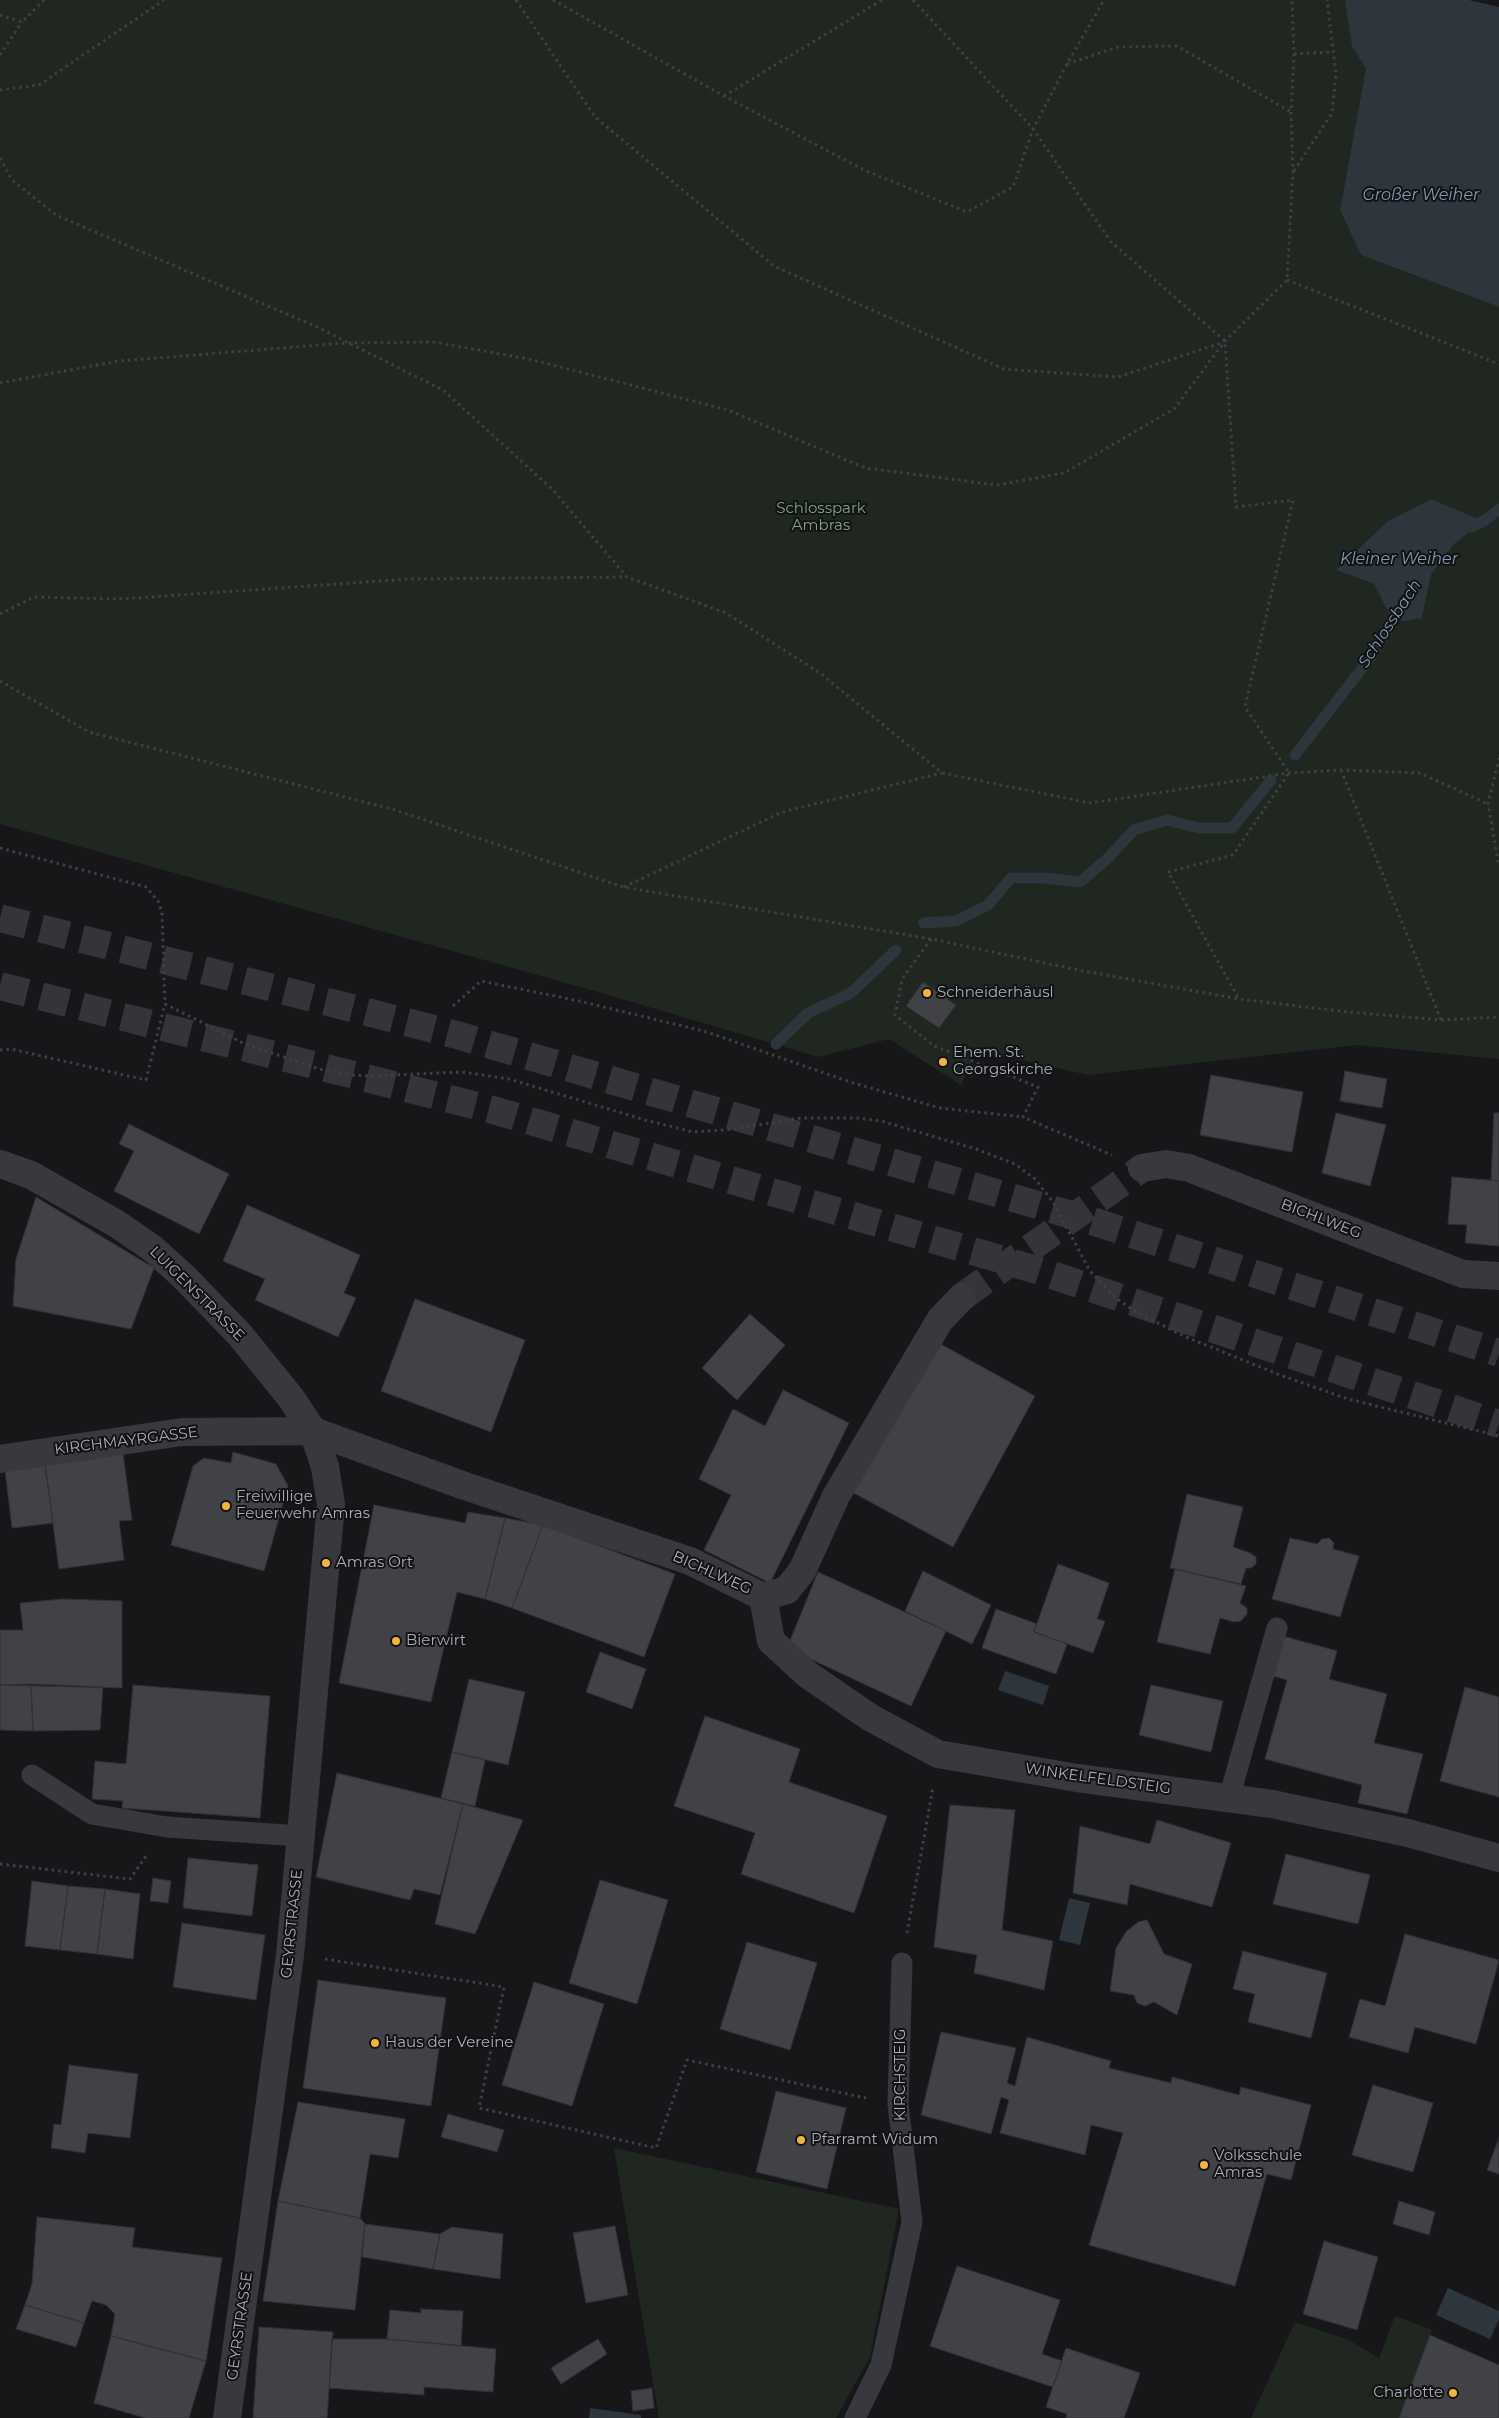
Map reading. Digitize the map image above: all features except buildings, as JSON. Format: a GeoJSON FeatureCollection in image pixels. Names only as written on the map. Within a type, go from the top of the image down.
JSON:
{"type":"FeatureCollection","features":[{"type":"Feature","properties":{"kind":"street","name":"LUIGENSTRASSE"},"geometry":{"type":"LineString","coordinates":[[0,1164],[31,1175],[74,1198],[152,1248],[184,1277],[240,1335],[266,1366],[313,1431]]}},
{"type":"Feature","properties":{"kind":"street","name":"BICHLWEG"},"geometry":{"type":"LineString","coordinates":[[1142,1168],[1166,1164],[1189,1168],[1462,1274],[1499,1276]]}},
{"type":"Feature","properties":{"kind":"street","name":"BICHLWEG"},"geometry":{"type":"LineString","coordinates":[[313,1431],[466,1486],[690,1561],[763,1597],[787,1590],[802,1571],[836,1496],[940,1320],[962,1297]]}},
{"type":"Feature","properties":{"kind":"street","name":"KIRCHMAYRGASSE"},"geometry":{"type":"LineString","coordinates":[[0,1459],[182,1432],[313,1431]]}},
{"type":"Feature","properties":{"kind":"street","name":"GEYRSTRASSE"},"geometry":{"type":"LineString","coordinates":[[227,2418],[290,1955],[312,1727],[331,1504],[325,1467],[313,1431]]}},
{"type":"Feature","properties":{"kind":"street","name":"WINKELFELDSTEIG"},"geometry":{"type":"LineString","coordinates":[[763,1597],[771,1642],[826,1689],[871,1718],[938,1754],[1077,1778],[1272,1804],[1408,1832],[1499,1858]]}},
{"type":"Feature","properties":{"kind":"lane"},"geometry":{"type":"LineString","coordinates":[[1229,1798],[1278,1628]]}},
{"type":"Feature","properties":{"kind":"lane"},"geometry":{"type":"LineString","coordinates":[[32,1775],[92,1814],[167,1827],[301,1836]]}},
{"type":"Feature","properties":{"kind":"lane","name":"KIRCHSTEIG"},"geometry":{"type":"LineString","coordinates":[[855,2418],[881,2365],[912,2222],[898,2104],[902,1963]]}},
{"type":"Feature","properties":{"kind":"path"},"geometry":{"type":"LineString","coordinates":[[0,55],[22,22],[44,0]]}},
{"type":"Feature","properties":{"kind":"path"},"geometry":{"type":"LineString","coordinates":[[0,90],[39,85],[164,0]]}},
{"type":"Feature","properties":{"kind":"path"},"geometry":{"type":"LineString","coordinates":[[516,0],[595,116],[774,266],[1004,369],[1118,377],[1224,342]]}},
{"type":"Feature","properties":{"kind":"path"},"geometry":{"type":"LineString","coordinates":[[553,0],[724,96],[864,170],[967,212],[1013,187],[1033,129],[1067,64],[1104,0]]}},
{"type":"Feature","properties":{"kind":"path"},"geometry":{"type":"LineString","coordinates":[[724,96],[882,0]]}},
{"type":"Feature","properties":{"kind":"path"},"geometry":{"type":"LineString","coordinates":[[914,0],[1033,129],[1111,242],[1224,342],[1236,507],[1293,500],[1245,707],[1289,773]]}},
{"type":"Feature","properties":{"kind":"path"},"geometry":{"type":"LineString","coordinates":[[0,383],[118,361],[345,343],[432,342],[529,359],[728,410],[865,468],[997,485],[1064,472],[1174,409],[1224,342],[1287,280],[1293,172],[1291,113],[1294,54],[1292,0]]}},
{"type":"Feature","properties":{"kind":"path"},"geometry":{"type":"LineString","coordinates":[[1293,172],[1332,113],[1336,74],[1327,0]]}},
{"type":"Feature","properties":{"kind":"path"},"geometry":{"type":"LineString","coordinates":[[0,15],[22,22]]}},
{"type":"Feature","properties":{"kind":"path"},"geometry":{"type":"LineString","coordinates":[[1067,64],[1118,47],[1176,46],[1291,113]]}},
{"type":"Feature","properties":{"kind":"path"},"geometry":{"type":"LineString","coordinates":[[1294,54],[1332,52]]}},
{"type":"Feature","properties":{"kind":"path"},"geometry":{"type":"LineString","coordinates":[[0,158],[12,180],[56,215],[317,327],[345,343],[443,390],[552,489],[627,576]]}},
{"type":"Feature","properties":{"kind":"path"},"geometry":{"type":"LineString","coordinates":[[1287,280],[1499,364]]}},
{"type":"Feature","properties":{"kind":"path"},"geometry":{"type":"LineString","coordinates":[[0,614],[34,597],[122,600],[408,579],[627,576],[726,613],[820,673],[942,773]]}},
{"type":"Feature","properties":{"kind":"path"},"geometry":{"type":"LineString","coordinates":[[0,680],[89,732],[392,809],[623,887],[931,939],[1078,970],[1239,999],[1348,1012],[1442,1020],[1499,1017]]}},
{"type":"Feature","properties":{"kind":"path"},"geometry":{"type":"LineString","coordinates":[[1499,758],[1488,804],[1499,866]]}},
{"type":"Feature","properties":{"kind":"path"},"geometry":{"type":"LineString","coordinates":[[1341,770],[1442,1020]]}},
{"type":"Feature","properties":{"kind":"path"},"geometry":{"type":"LineString","coordinates":[[623,887],[782,812],[942,773],[1090,803],[1289,773],[1341,770],[1420,773],[1488,804]]}},
{"type":"Feature","properties":{"kind":"path"},"geometry":{"type":"LineString","coordinates":[[1239,999],[1168,872],[1234,855],[1289,773]]}},
{"type":"Feature","properties":{"kind":"path"},"geometry":{"type":"LineString","coordinates":[[0,848],[133,881],[153,892],[162,912],[165,1004],[146,1080],[11,1049],[0,1050]]}},
{"type":"Feature","properties":{"kind":"path"},"geometry":{"type":"LineString","coordinates":[[931,939],[902,979],[895,1015],[934,1046],[1038,1087],[1023,1117]]}},
{"type":"Feature","properties":{"kind":"path"},"geometry":{"type":"LineString","coordinates":[[453,1006],[481,981],[579,1001],[707,1032],[850,1082],[940,1108],[1023,1117],[1076,1140]]}},
{"type":"Feature","properties":{"kind":"path"},"geometry":{"type":"LineString","coordinates":[[165,1004],[243,1044],[319,1069],[371,1076],[462,1072],[488,1075],[510,1079],[672,1128],[693,1132],[717,1131],[802,1118],[858,1118],[880,1121],[976,1149],[1014,1164],[1035,1180],[1053,1202],[1090,1271],[1117,1299],[1138,1313],[1186,1337],[1348,1400],[1499,1436]]}},
{"type":"Feature","properties":{"kind":"path"},"geometry":{"type":"LineString","coordinates":[[902,1963],[938,1754]]}},
{"type":"Feature","properties":{"kind":"path"},"geometry":{"type":"LineString","coordinates":[[0,1864],[130,1879],[167,1827]]}},
{"type":"Feature","properties":{"kind":"path"},"geometry":{"type":"LineString","coordinates":[[290,1955],[504,1987],[478,2108],[656,2148],[687,2060],[898,2104]]}},
{"type":"Feature","properties":{"kind":"green space","name":"Schlosspark Ambras"},"geometry":{"type":"Polygon","coordinates":[[[0,0],[1345,0],[1352,47],[1366,68],[1340,210],[1361,255],[1499,307],[1499,1059],[1357,1045],[1088,1075],[977,1050],[961,1085],[889,1039],[818,1057],[602,993],[0,824],[0,0]],[[1431,499],[1388,521],[1336,570],[1374,584],[1394,623],[1422,618],[1431,575],[1453,545],[1484,521],[1431,499]]]}},
{"type":"Feature","properties":{"kind":"green space"},"geometry":{"type":"Polygon","coordinates":[[[614,2148],[899,2209],[870,2357],[836,2418],[659,2418],[614,2148]]]}},
{"type":"Feature","properties":{"kind":"green space"},"geometry":{"type":"Polygon","coordinates":[[[1395,2316],[1432,2330],[1399,2418],[1251,2418],[1295,2322],[1347,2339],[1379,2358],[1395,2316]]]}},
{"type":"Feature","properties":{"kind":"water","name":"Großer Weiher"},"geometry":{"type":"Polygon","coordinates":[[[1345,0],[1469,0],[1499,7],[1499,307],[1361,255],[1340,210],[1366,68],[1352,47],[1345,0]]]}},
{"type":"Feature","properties":{"kind":"water","name":"Kleiner Weiher"},"geometry":{"type":"Polygon","coordinates":[[[1431,499],[1484,521],[1453,545],[1431,575],[1422,618],[1394,623],[1374,584],[1336,570],[1388,521],[1431,499]]]}},
{"type":"Feature","properties":{"kind":"water"},"geometry":{"type":"Polygon","coordinates":[[[1005,1671],[1049,1686],[1043,1705],[998,1690],[1005,1671]]]}},
{"type":"Feature","properties":{"kind":"water"},"geometry":{"type":"Polygon","coordinates":[[[1069,1898],[1090,1903],[1080,1945],[1059,1940],[1069,1898]]]}},
{"type":"Feature","properties":{"kind":"water"},"geometry":{"type":"Polygon","coordinates":[[[1448,2288],[1499,2311],[1499,2319],[1490,2339],[1436,2315],[1448,2288]]]}},
{"type":"Feature","properties":{"kind":"water"},"geometry":{"type":"Polygon","coordinates":[[[590,2408],[641,2415],[641,2418],[589,2418],[590,2408]]]}},
{"type":"Feature","properties":{"kind":"waterway","name":"Schlossbach"},"geometry":{"type":"LineString","coordinates":[[1472,527],[1484,521],[1499,509]]}},
{"type":"Feature","properties":{"kind":"waterway","name":"Schlossbach"},"geometry":{"type":"LineString","coordinates":[[1295,755],[1370,658],[1401,608]]}},
{"type":"Feature","properties":{"kind":"waterway","name":"Schlossbach"},"geometry":{"type":"LineString","coordinates":[[924,923],[956,921],[988,905],[1011,878],[1044,878],[1080,882],[1108,858],[1134,830],[1167,820],[1199,828],[1232,828],[1271,780]]}},
{"type":"Feature","properties":{"kind":"waterway","name":"Schlossbach"},"geometry":{"type":"LineString","coordinates":[[776,1044],[808,1013],[851,993],[896,950]]}},
{"type":"Feature","properties":{"kind":"tunnel"},"geometry":{"type":"LineString","coordinates":[[0,918],[457,1035],[1092,1221],[1499,1353]]}},
{"type":"Feature","properties":{"kind":"tunnel"},"geometry":{"type":"LineString","coordinates":[[0,986],[493,1110],[1037,1270],[1499,1424]]}},
{"type":"Feature","properties":{"kind":"tunnel"},"geometry":{"type":"LineString","coordinates":[[962,1297],[1142,1168]]}},
{"type":"Feature","properties":{"kind":"place","name":"Schneiderhäusl"},"geometry":{"type":"Point","coordinates":[927,993]}},
{"type":"Feature","properties":{"kind":"place","name":"Ehem. St. Georgskirche"},"geometry":{"type":"Point","coordinates":[943,1062]}},
{"type":"Feature","properties":{"kind":"place","name":"Freiwillige Feuerwehr Amras"},"geometry":{"type":"Point","coordinates":[226,1506]}},
{"type":"Feature","properties":{"kind":"place","name":"Amras Ort"},"geometry":{"type":"Point","coordinates":[326,1563]}},
{"type":"Feature","properties":{"kind":"place","name":"Bierwirt"},"geometry":{"type":"Point","coordinates":[396,1641]}},
{"type":"Feature","properties":{"kind":"place","name":"Haus der Vereine"},"geometry":{"type":"Point","coordinates":[375,2043]}},
{"type":"Feature","properties":{"kind":"place","name":"Pfarramt Widum"},"geometry":{"type":"Point","coordinates":[801,2140]}},
{"type":"Feature","properties":{"kind":"place","name":"Volksschule Amras"},"geometry":{"type":"Point","coordinates":[1204,2165]}},
{"type":"Feature","properties":{"kind":"place","name":"Charlotte"},"geometry":{"type":"Point","coordinates":[1453,2393]}}]}
